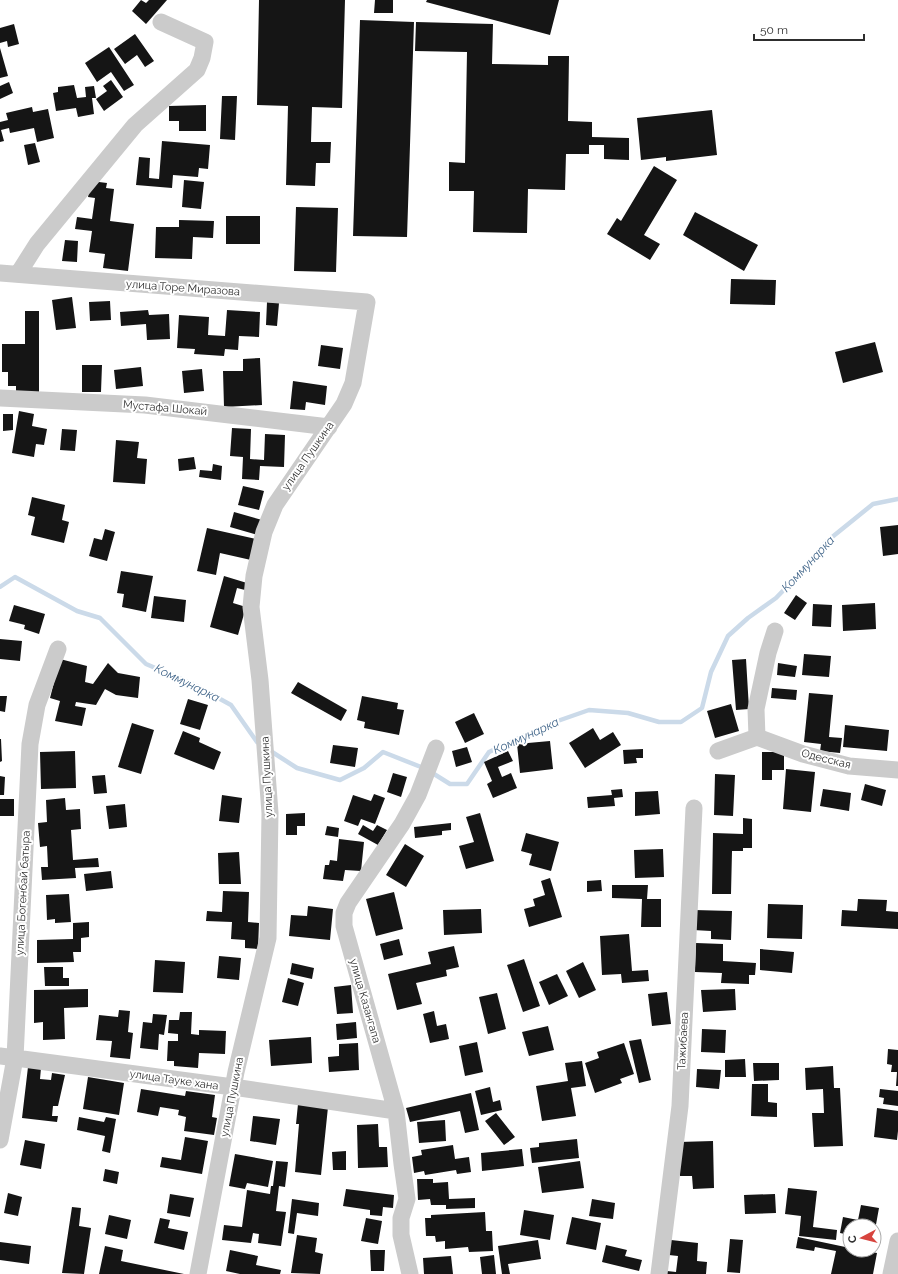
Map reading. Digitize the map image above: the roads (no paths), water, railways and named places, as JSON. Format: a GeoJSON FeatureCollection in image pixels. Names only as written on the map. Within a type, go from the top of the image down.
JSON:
{"type":"FeatureCollection","features":[{"type":"Feature","properties":{"kind":"street"},"geometry":{"type":"LineString","coordinates":[[18,274],[37,244],[135,125],[197,70],[202,58],[205,42],[160,22]]}},
{"type":"Feature","properties":{"kind":"street","name":"улица Торе Миразова"},"geometry":{"type":"LineString","coordinates":[[0,272],[367,302]]}},
{"type":"Feature","properties":{"kind":"street","name":"улица Пушкина"},"geometry":{"type":"LineString","coordinates":[[198,1274],[233,1087],[268,938],[270,813],[260,680],[251,607],[254,576],[264,532],[275,504],[344,404],[353,383],[367,302]]}},
{"type":"Feature","properties":{"kind":"street","name":"Мустафа Шокай"},"geometry":{"type":"LineString","coordinates":[[0,398],[145,405],[329,426]]}},
{"type":"Feature","properties":{"kind":"street"},"geometry":{"type":"LineString","coordinates":[[718,751],[758,737],[756,709],[768,653],[775,631]]}},
{"type":"Feature","properties":{"kind":"street","name":"улица Богенбай батыра"},"geometry":{"type":"LineString","coordinates":[[0,1140],[30,744],[37,705],[58,649]]}},
{"type":"Feature","properties":{"kind":"street","name":"Одесская"},"geometry":{"type":"LineString","coordinates":[[758,737],[803,754],[849,766],[898,770]]}},
{"type":"Feature","properties":{"kind":"street","name":"улица Казангапа"},"geometry":{"type":"LineString","coordinates":[[410,1274],[402,1235],[401,1218],[407,1199],[396,1111],[344,926],[344,913],[348,903],[402,824],[418,795],[430,762]]}},
{"type":"Feature","properties":{"kind":"street","name":"Тажибаева"},"geometry":{"type":"LineString","coordinates":[[659,1274],[680,1106],[694,808]]}},
{"type":"Feature","properties":{"kind":"street","name":"улица Тауке хана"},"geometry":{"type":"LineString","coordinates":[[7,1057],[233,1087],[396,1111]]}},
{"type":"Feature","properties":{"kind":"street"},"geometry":{"type":"LineString","coordinates":[[892,1274],[898,1241]]}},
{"type":"Feature","properties":{"kind":"waterway","name":"Коммунарка"},"geometry":{"type":"LineString","coordinates":[[269,750],[297,768],[340,780],[364,768],[383,752],[426,769],[450,784],[467,784],[489,752],[549,724],[589,710],[628,713],[659,722],[681,722],[702,708],[711,672],[728,636],[748,618],[776,598],[806,567],[826,542],[873,504],[898,499]]}},
{"type":"Feature","properties":{"kind":"waterway","name":"Коммунарка"},"geometry":{"type":"LineString","coordinates":[[0,587],[15,577],[77,611],[100,618],[146,664],[193,684],[231,705],[259,743]]}}]}
